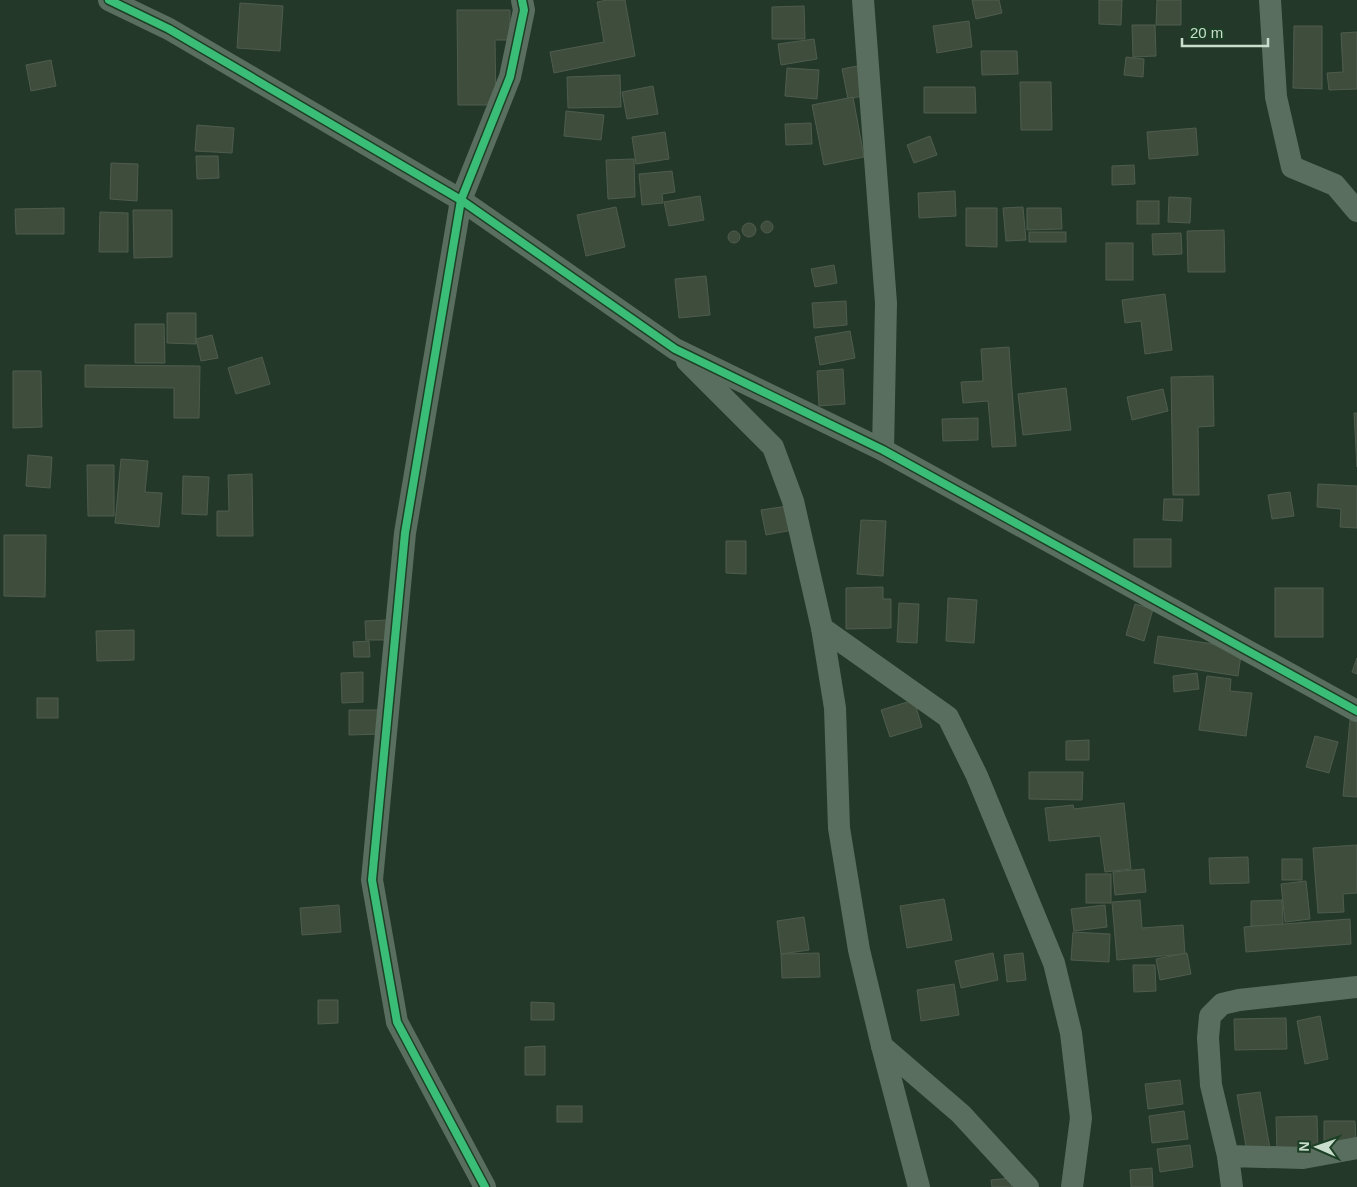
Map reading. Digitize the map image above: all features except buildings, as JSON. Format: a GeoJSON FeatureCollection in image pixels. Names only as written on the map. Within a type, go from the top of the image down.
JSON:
{"type":"FeatureCollection","features":[{"type":"Feature","properties":{"kind":"street"},"geometry":{"type":"LineString","coordinates":[[109,0],[169,29],[461,200],[675,349],[883,450],[1357,711]]}},
{"type":"Feature","properties":{"kind":"street"},"geometry":{"type":"LineString","coordinates":[[485,1187],[398,1022],[372,880],[404,533],[461,200],[510,77],[524,10],[522,0]]}},
{"type":"Feature","properties":{"kind":"street"},"geometry":{"type":"LineString","coordinates":[[863,0],[886,304],[883,450]]}},
{"type":"Feature","properties":{"kind":"street"},"geometry":{"type":"LineString","coordinates":[[1270,0],[1276,97],[1292,167],[1335,185],[1357,211]]}},
{"type":"Feature","properties":{"kind":"street"},"geometry":{"type":"LineString","coordinates":[[675,349],[773,447],[793,501],[822,628],[835,708],[839,828],[859,950],[882,1046],[920,1187]]}},
{"type":"Feature","properties":{"kind":"street"},"geometry":{"type":"LineString","coordinates":[[822,628],[948,717],[977,776],[1054,963],[1071,1032],[1081,1118],[1072,1187]]}},
{"type":"Feature","properties":{"kind":"street"},"geometry":{"type":"LineString","coordinates":[[1232,1187],[1228,1156],[1210,1085],[1208,1038],[1210,1016],[1222,1004],[1239,1000],[1357,987]]}},
{"type":"Feature","properties":{"kind":"street"},"geometry":{"type":"LineString","coordinates":[[882,1046],[961,1114],[1028,1187]]}},
{"type":"Feature","properties":{"kind":"street"},"geometry":{"type":"LineString","coordinates":[[1228,1156],[1303,1158],[1357,1148]]}},
{"type":"Feature","properties":{"kind":"cycle path"},"geometry":{"type":"LineString","coordinates":[[109,0],[169,29],[461,200],[675,349],[883,450],[1357,711]]}},
{"type":"Feature","properties":{"kind":"cycle path"},"geometry":{"type":"LineString","coordinates":[[485,1187],[397,1022],[372,880],[405,533],[461,200],[510,77],[524,10],[522,0]]}}]}
